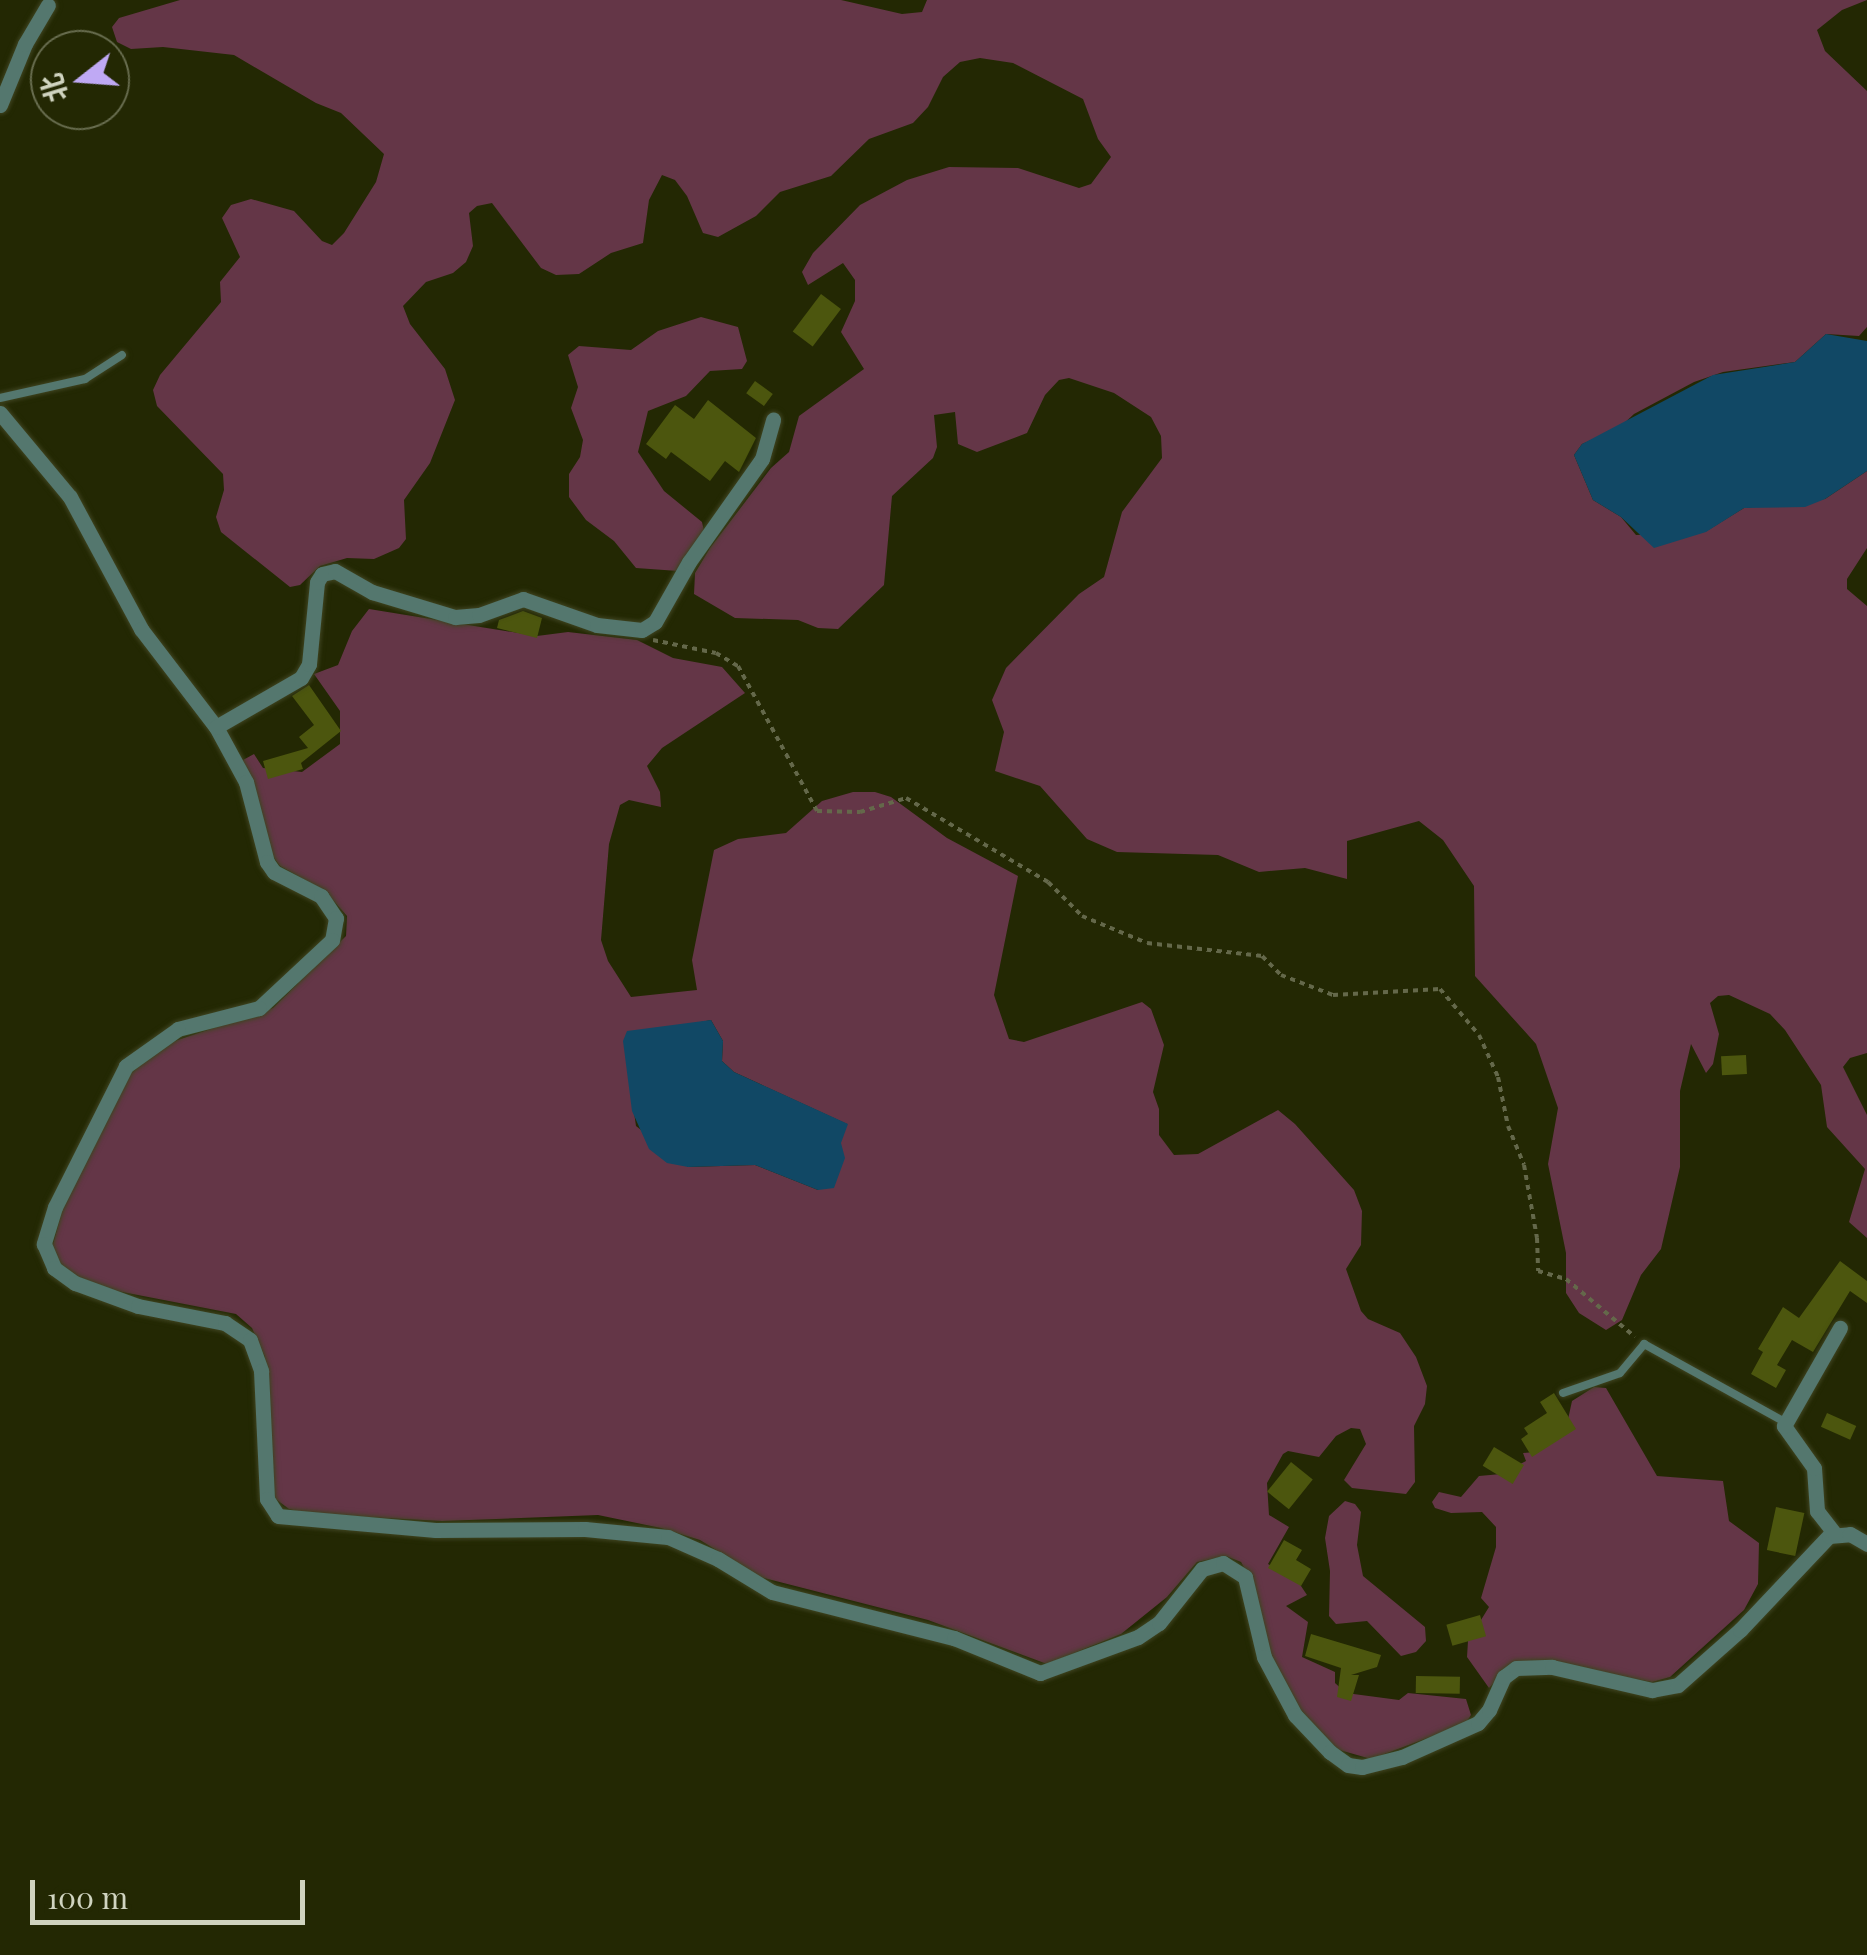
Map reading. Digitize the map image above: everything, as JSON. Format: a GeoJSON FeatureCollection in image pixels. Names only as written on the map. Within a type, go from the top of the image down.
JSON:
{"type":"FeatureCollection","features":[{"type":"Feature","properties":{"kind":"street"},"geometry":{"type":"LineString","coordinates":[[0,105],[25,44],[48,5]]}},
{"type":"Feature","properties":{"kind":"street"},"geometry":{"type":"LineString","coordinates":[[0,414],[70,497],[140,628],[216,727],[246,782],[267,862],[274,872],[321,896],[336,918],[332,940],[259,1008],[178,1030],[126,1066],[56,1207],[44,1244],[54,1268],[75,1283],[138,1306],[225,1323],[243,1332],[257,1352],[262,1371],[267,1499],[278,1516],[435,1530],[585,1529],[668,1537],[718,1559],[772,1592],[954,1638],[1040,1673],[1138,1638],[1158,1623],[1202,1569],[1223,1563],[1245,1578],[1264,1657],[1296,1716],[1330,1752],[1362,1768],[1463,1732],[1489,1710],[1504,1676],[1516,1668],[1552,1667],[1652,1690],[1678,1685],[1834,1534],[1850,1534],[1867,1544]]}},
{"type":"Feature","properties":{"kind":"street"},"geometry":{"type":"LineString","coordinates":[[216,727],[301,678],[309,664],[317,582],[322,574],[335,571],[372,592],[455,616],[478,615],[523,599],[597,626],[642,630],[655,622],[690,562],[752,476],[769,442],[772,420]]}},
{"type":"Feature","properties":{"kind":"street"},"geometry":{"type":"LineString","coordinates":[[1834,1534],[1818,1511],[1814,1468],[1786,1434],[1785,1422],[1840,1328]]}},
{"type":"Feature","properties":{"kind":"lane"},"geometry":{"type":"LineString","coordinates":[[0,398],[85,379],[122,355]]}},
{"type":"Feature","properties":{"kind":"lane"},"geometry":{"type":"LineString","coordinates":[[1564,1393],[1620,1373],[1644,1344],[1785,1422]]}},
{"type":"Feature","properties":{"kind":"path"},"geometry":{"type":"LineString","coordinates":[[642,630],[661,644],[716,654],[738,666],[817,812],[860,812],[906,798],[1048,882],[1082,916],[1147,943],[1262,956],[1297,984],[1333,995],[1440,989],[1479,1034],[1498,1077],[1508,1126],[1524,1164],[1538,1271],[1566,1279],[1644,1344]]}},
{"type":"Feature","properties":{"kind":"shaded area"},"geometry":{"type":"Polygon","coordinates":[[[180,0],[841,0],[902,14],[922,12],[927,0],[1867,0],[1842,10],[1817,30],[1825,51],[1867,91],[1867,327],[1859,336],[1826,334],[1795,362],[1723,372],[1694,382],[1634,414],[1619,428],[1582,444],[1574,455],[1593,500],[1621,517],[1636,535],[1705,532],[1744,508],[1825,499],[1867,471],[1867,548],[1847,579],[1847,589],[1867,606],[1867,1053],[1850,1058],[1843,1067],[1867,1115],[1867,1238],[1849,1222],[1865,1169],[1827,1127],[1821,1085],[1770,1014],[1729,995],[1718,996],[1710,1003],[1719,1034],[1713,1064],[1706,1073],[1691,1044],[1680,1091],[1680,1167],[1661,1249],[1641,1275],[1622,1320],[1606,1330],[1579,1313],[1566,1293],[1566,1253],[1548,1164],[1558,1108],[1536,1044],[1475,976],[1474,886],[1443,840],[1419,821],[1347,841],[1347,879],[1305,868],[1259,872],[1218,855],[1117,852],[1087,839],[1040,786],[995,771],[1004,732],[992,700],[1006,668],[1079,594],[1104,577],[1122,512],[1162,458],[1161,436],[1151,417],[1114,393],[1069,378],[1059,380],[1045,395],[1027,433],[977,452],[958,444],[955,412],[934,415],[937,447],[933,458],[892,496],[884,585],[838,629],[818,628],[798,620],[735,618],[694,594],[695,573],[771,468],[789,452],[799,416],[864,369],[841,332],[855,301],[855,280],[843,263],[808,285],[802,272],[813,253],[860,205],[907,180],[949,167],[1018,168],[1079,188],[1091,184],[1111,157],[1098,139],[1083,99],[1013,63],[980,58],[960,62],[943,77],[928,107],[913,123],[869,139],[831,176],[780,192],[756,216],[718,237],[703,233],[687,196],[675,180],[662,175],[649,200],[643,243],[611,253],[579,274],[556,275],[541,268],[492,203],[477,206],[469,213],[473,246],[466,262],[453,273],[426,282],[403,306],[410,324],[445,369],[455,400],[430,463],[404,500],[406,539],[399,548],[374,559],[347,558],[320,566],[300,585],[290,587],[221,532],[216,517],[224,490],[223,474],[157,406],[153,390],[160,375],[221,302],[220,282],[240,257],[222,218],[231,205],[251,199],[294,211],[322,241],[332,245],[376,182],[384,154],[341,113],[316,103],[234,55],[163,47],[130,48],[130,30],[113,30],[119,18],[180,0]]]}},
{"type":"Feature","properties":{"kind":"shaded area"},"geometry":{"type":"Polygon","coordinates":[[[701,317],[738,327],[747,361],[742,369],[710,371],[686,396],[648,411],[638,452],[664,491],[702,522],[704,531],[678,571],[636,568],[614,541],[586,520],[569,497],[569,474],[580,457],[583,440],[571,408],[578,387],[568,355],[579,346],[631,350],[658,331],[701,317]]]}},
{"type":"Feature","properties":{"kind":"shaded area"},"geometry":{"type":"Polygon","coordinates":[[[369,609],[537,636],[568,632],[637,640],[673,658],[722,667],[745,693],[662,748],[647,766],[660,792],[661,807],[629,800],[620,805],[609,844],[601,940],[608,961],[631,997],[697,990],[692,960],[714,850],[738,839],[786,833],[822,801],[853,792],[875,792],[891,797],[947,838],[1018,876],[994,995],[1009,1039],[1024,1042],[1142,1002],[1151,1009],[1164,1045],[1153,1092],[1159,1109],[1159,1135],[1174,1155],[1198,1154],[1278,1110],[1295,1124],[1354,1190],[1362,1211],[1361,1245],[1346,1269],[1361,1311],[1368,1319],[1400,1333],[1416,1357],[1427,1386],[1425,1404],[1414,1426],[1415,1482],[1406,1494],[1352,1488],[1344,1480],[1366,1444],[1360,1429],[1351,1428],[1336,1436],[1319,1457],[1288,1451],[1283,1454],[1267,1483],[1269,1515],[1289,1527],[1268,1564],[1297,1580],[1307,1595],[1286,1606],[1308,1622],[1302,1657],[1335,1672],[1335,1683],[1346,1693],[1399,1700],[1408,1693],[1466,1699],[1471,1715],[1465,1724],[1371,1759],[1336,1749],[1291,1699],[1274,1668],[1253,1583],[1241,1562],[1226,1556],[1197,1562],[1167,1597],[1121,1634],[1047,1664],[928,1620],[760,1577],[700,1540],[661,1528],[598,1515],[442,1521],[310,1514],[289,1509],[273,1497],[268,1477],[265,1357],[252,1328],[236,1314],[112,1290],[74,1275],[54,1258],[52,1248],[64,1204],[128,1076],[163,1045],[273,1008],[346,936],[347,916],[325,891],[280,866],[272,855],[243,760],[254,754],[263,768],[302,772],[340,744],[340,711],[314,674],[338,665],[352,631],[369,609]],[[711,1020],[696,1023],[630,1084],[636,1126],[688,1167],[755,1165],[818,1190],[847,1124],[734,1072],[722,1061],[723,1041],[711,1020]]]}},
{"type":"Feature","properties":{"kind":"shaded area"},"geometry":{"type":"Polygon","coordinates":[[[1594,1387],[1606,1388],[1657,1476],[1723,1481],[1729,1521],[1759,1543],[1758,1584],[1744,1610],[1670,1677],[1652,1682],[1541,1662],[1512,1664],[1489,1688],[1467,1657],[1468,1641],[1489,1607],[1481,1598],[1496,1547],[1496,1527],[1482,1512],[1451,1513],[1435,1508],[1432,1502],[1439,1492],[1461,1497],[1479,1476],[1501,1474],[1526,1461],[1523,1453],[1534,1452],[1567,1424],[1572,1401],[1594,1387]]]}},
{"type":"Feature","properties":{"kind":"shaded area"},"geometry":{"type":"Polygon","coordinates":[[[1345,1501],[1355,1504],[1361,1512],[1357,1545],[1363,1576],[1425,1627],[1426,1641],[1416,1652],[1401,1656],[1367,1621],[1336,1624],[1329,1616],[1330,1571],[1325,1538],[1329,1516],[1345,1501]]]}},
{"type":"Feature","properties":{"kind":"water"},"geometry":{"type":"Polygon","coordinates":[[[1826,334],[1867,341],[1867,471],[1825,499],[1805,507],[1744,508],[1706,532],[1654,548],[1621,517],[1593,500],[1574,455],[1582,444],[1713,375],[1795,362],[1826,334]]]}},
{"type":"Feature","properties":{"kind":"water"},"geometry":{"type":"Polygon","coordinates":[[[711,1020],[723,1041],[722,1061],[734,1072],[848,1124],[841,1143],[845,1158],[834,1188],[818,1190],[755,1165],[688,1167],[667,1163],[649,1149],[632,1111],[623,1041],[627,1031],[711,1020]]]}},
{"type":"Feature","properties":{"kind":"building"},"geometry":{"type":"Polygon","coordinates":[[[821,294],[841,309],[813,347],[793,332],[821,294]]]}},
{"type":"Feature","properties":{"kind":"building"},"geometry":{"type":"Polygon","coordinates":[[[755,381],[773,394],[764,406],[746,393],[755,381]]]}},
{"type":"Feature","properties":{"kind":"building"},"geometry":{"type":"Polygon","coordinates":[[[708,400],[756,438],[739,472],[725,461],[710,481],[671,452],[666,459],[646,444],[675,405],[694,419],[708,400]]]}},
{"type":"Feature","properties":{"kind":"building"},"geometry":{"type":"Polygon","coordinates":[[[523,611],[542,618],[537,638],[497,628],[499,620],[523,611]]]}},
{"type":"Feature","properties":{"kind":"building"},"geometry":{"type":"Polygon","coordinates":[[[309,685],[341,731],[301,763],[303,769],[268,779],[263,761],[308,748],[299,737],[314,725],[292,696],[309,685]]]}},
{"type":"Feature","properties":{"kind":"building"},"geometry":{"type":"Polygon","coordinates":[[[1746,1055],[1747,1074],[1722,1075],[1721,1056],[1746,1055]]]}},
{"type":"Feature","properties":{"kind":"building"},"geometry":{"type":"Polygon","coordinates":[[[1840,1261],[1867,1281],[1867,1303],[1850,1291],[1813,1352],[1792,1340],[1777,1365],[1786,1370],[1776,1388],[1751,1374],[1763,1352],[1758,1349],[1783,1307],[1799,1318],[1840,1261]]]}},
{"type":"Feature","properties":{"kind":"building"},"geometry":{"type":"Polygon","coordinates":[[[1554,1393],[1576,1429],[1532,1457],[1521,1439],[1528,1434],[1524,1428],[1547,1413],[1540,1402],[1554,1393]]]}},
{"type":"Feature","properties":{"kind":"building"},"geometry":{"type":"Polygon","coordinates":[[[1827,1413],[1856,1426],[1850,1440],[1821,1427],[1827,1413]]]}},
{"type":"Feature","properties":{"kind":"building"},"geometry":{"type":"Polygon","coordinates":[[[1494,1447],[1524,1465],[1513,1484],[1483,1466],[1494,1447]]]}},
{"type":"Feature","properties":{"kind":"building"},"geometry":{"type":"Polygon","coordinates":[[[1291,1462],[1313,1480],[1289,1509],[1267,1492],[1291,1462]]]}},
{"type":"Feature","properties":{"kind":"building"},"geometry":{"type":"Polygon","coordinates":[[[1776,1507],[1804,1513],[1795,1556],[1767,1550],[1776,1507]]]}},
{"type":"Feature","properties":{"kind":"building"},"geometry":{"type":"Polygon","coordinates":[[[1284,1540],[1302,1550],[1296,1560],[1311,1569],[1301,1586],[1268,1568],[1284,1540]]]}},
{"type":"Feature","properties":{"kind":"building"},"geometry":{"type":"Polygon","coordinates":[[[1480,1615],[1486,1636],[1452,1646],[1446,1625],[1480,1615]]]}},
{"type":"Feature","properties":{"kind":"building"},"geometry":{"type":"Polygon","coordinates":[[[1311,1634],[1381,1655],[1377,1667],[1351,1675],[1359,1675],[1351,1701],[1337,1697],[1341,1668],[1305,1656],[1311,1634]]]}},
{"type":"Feature","properties":{"kind":"building"},"geometry":{"type":"Polygon","coordinates":[[[1416,1676],[1460,1677],[1460,1694],[1416,1693],[1416,1676]]]}}]}
